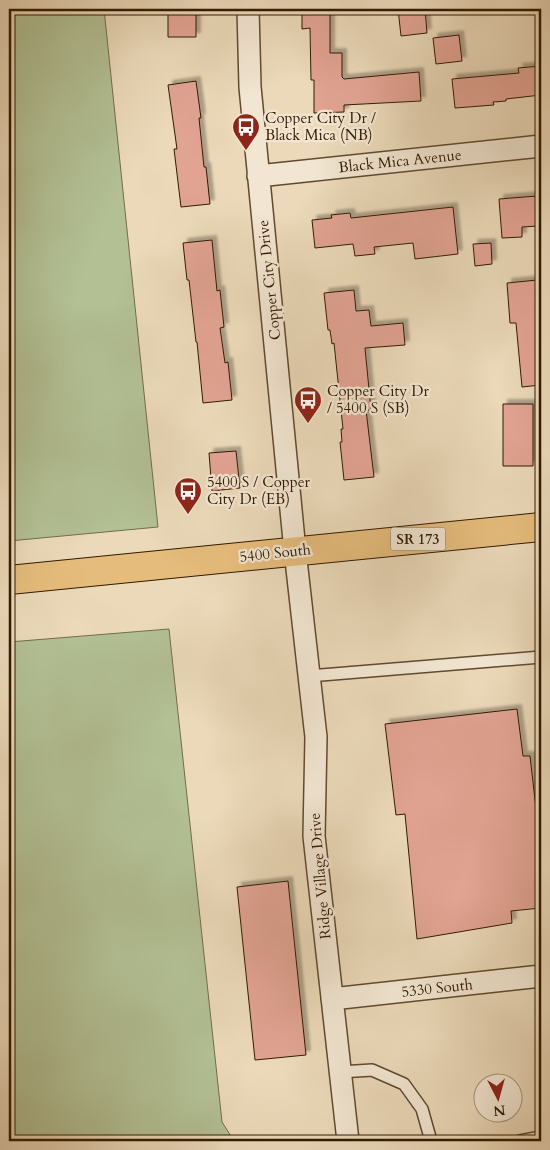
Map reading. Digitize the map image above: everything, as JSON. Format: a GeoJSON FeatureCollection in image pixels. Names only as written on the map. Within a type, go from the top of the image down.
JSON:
{"type":"FeatureCollection","features":[{"type":"Feature","properties":{"kind":"main road","name":"5400 South"},"geometry":{"type":"LineString","coordinates":[[9,580],[541,527]]}},
{"type":"Feature","properties":{"kind":"street","name":"Copper City Drive"},"geometry":{"type":"LineString","coordinates":[[248,9],[248,65],[294,551]]}},
{"type":"Feature","properties":{"kind":"street","name":"Black Mica Avenue"},"geometry":{"type":"LineString","coordinates":[[258,176],[541,146]]}},
{"type":"Feature","properties":{"kind":"street","name":"Ridge Village Drive"},"geometry":{"type":"LineString","coordinates":[[294,551],[316,737],[314,836],[348,1141]]}},
{"type":"Feature","properties":{"kind":"street","name":"5330 South"},"geometry":{"type":"LineString","coordinates":[[332,999],[541,976]]}},
{"type":"Feature","properties":{"kind":"lane"},"geometry":{"type":"LineString","coordinates":[[309,676],[541,657]]}},
{"type":"Feature","properties":{"kind":"lane"},"geometry":{"type":"LineString","coordinates":[[340,1072],[372,1070],[404,1084],[422,1108],[431,1141]]}},
{"type":"Feature","properties":{"kind":"lane"},"geometry":{"type":"LineString","coordinates":[[520,1141],[541,1137]]}},
{"type":"Feature","properties":{"kind":"green space"},"geometry":{"type":"Polygon","coordinates":[[[9,9],[104,9],[158,527],[9,541],[9,9]]]}},
{"type":"Feature","properties":{"kind":"green space"},"geometry":{"type":"Polygon","coordinates":[[[169,629],[222,1122],[234,1141],[9,1141],[9,642],[169,629]]]}},
{"type":"Feature","properties":{"kind":"building"},"geometry":{"type":"Polygon","coordinates":[[[168,9],[196,9],[196,37],[168,37],[168,9]]]}},
{"type":"Feature","properties":{"kind":"building"},"geometry":{"type":"Polygon","coordinates":[[[302,9],[330,9],[330,53],[342,53],[342,77],[344,79],[419,72],[421,101],[344,105],[344,112],[314,113],[314,80],[311,80],[310,28],[302,29],[302,9]]]}},
{"type":"Feature","properties":{"kind":"building"},"geometry":{"type":"Polygon","coordinates":[[[398,9],[425,9],[427,33],[401,36],[398,9]]]}},
{"type":"Feature","properties":{"kind":"building"},"geometry":{"type":"Polygon","coordinates":[[[459,35],[462,61],[436,64],[433,38],[459,35]]]}},
{"type":"Feature","properties":{"kind":"building"},"geometry":{"type":"Polygon","coordinates":[[[541,66],[541,95],[506,99],[506,101],[493,102],[494,105],[455,108],[452,79],[519,73],[518,68],[541,66]]]}},
{"type":"Feature","properties":{"kind":"building"},"geometry":{"type":"Polygon","coordinates":[[[196,81],[201,118],[199,118],[204,167],[206,167],[210,204],[181,207],[174,149],[177,149],[168,85],[196,81]]]}},
{"type":"Feature","properties":{"kind":"building"},"geometry":{"type":"Polygon","coordinates":[[[537,196],[539,226],[522,227],[522,237],[502,238],[499,199],[537,196]]]}},
{"type":"Feature","properties":{"kind":"building"},"geometry":{"type":"Polygon","coordinates":[[[453,207],[458,254],[415,259],[413,243],[374,247],[375,254],[355,256],[353,244],[315,248],[312,220],[332,218],[331,215],[350,213],[351,218],[453,207]]]}},
{"type":"Feature","properties":{"kind":"building"},"geometry":{"type":"Polygon","coordinates":[[[212,240],[217,291],[220,290],[224,327],[220,328],[225,363],[228,362],[232,400],[203,403],[197,342],[183,243],[212,240]]]}},
{"type":"Feature","properties":{"kind":"building"},"geometry":{"type":"Polygon","coordinates":[[[491,243],[492,264],[475,266],[473,244],[491,243]]]}},
{"type":"Feature","properties":{"kind":"building"},"geometry":{"type":"Polygon","coordinates":[[[537,280],[541,326],[541,385],[522,387],[516,323],[510,323],[507,283],[537,280]]]}},
{"type":"Feature","properties":{"kind":"building"},"geometry":{"type":"Polygon","coordinates":[[[354,290],[356,311],[369,310],[371,326],[403,323],[405,345],[365,348],[371,410],[366,410],[374,477],[344,480],[340,442],[342,442],[341,429],[343,429],[334,343],[332,344],[330,330],[328,330],[324,293],[354,290]]]}},
{"type":"Feature","properties":{"kind":"building"},"geometry":{"type":"Polygon","coordinates":[[[503,404],[533,404],[533,466],[503,466],[503,404]]]}},
{"type":"Feature","properties":{"kind":"building"},"geometry":{"type":"Polygon","coordinates":[[[236,451],[240,488],[212,491],[209,453],[236,451]]]}},
{"type":"Feature","properties":{"kind":"building"},"geometry":{"type":"Polygon","coordinates":[[[517,709],[523,756],[530,756],[541,852],[541,908],[511,911],[512,923],[417,939],[405,814],[396,815],[385,724],[517,709]]]}},
{"type":"Feature","properties":{"kind":"building"},"geometry":{"type":"Polygon","coordinates":[[[288,881],[306,1055],[255,1060],[237,887],[288,881]]]}},
{"type":"Feature","properties":{"kind":"place","name":"Copper City Dr / Black Mica (NB)"},"geometry":{"type":"Point","coordinates":[246,151]}},
{"type":"Feature","properties":{"kind":"place","name":"Copper City Dr / 5400 S (SB)"},"geometry":{"type":"Point","coordinates":[308,424]}},
{"type":"Feature","properties":{"kind":"place","name":"5400 S / Copper City Dr (EB)"},"geometry":{"type":"Point","coordinates":[188,515]}}]}
